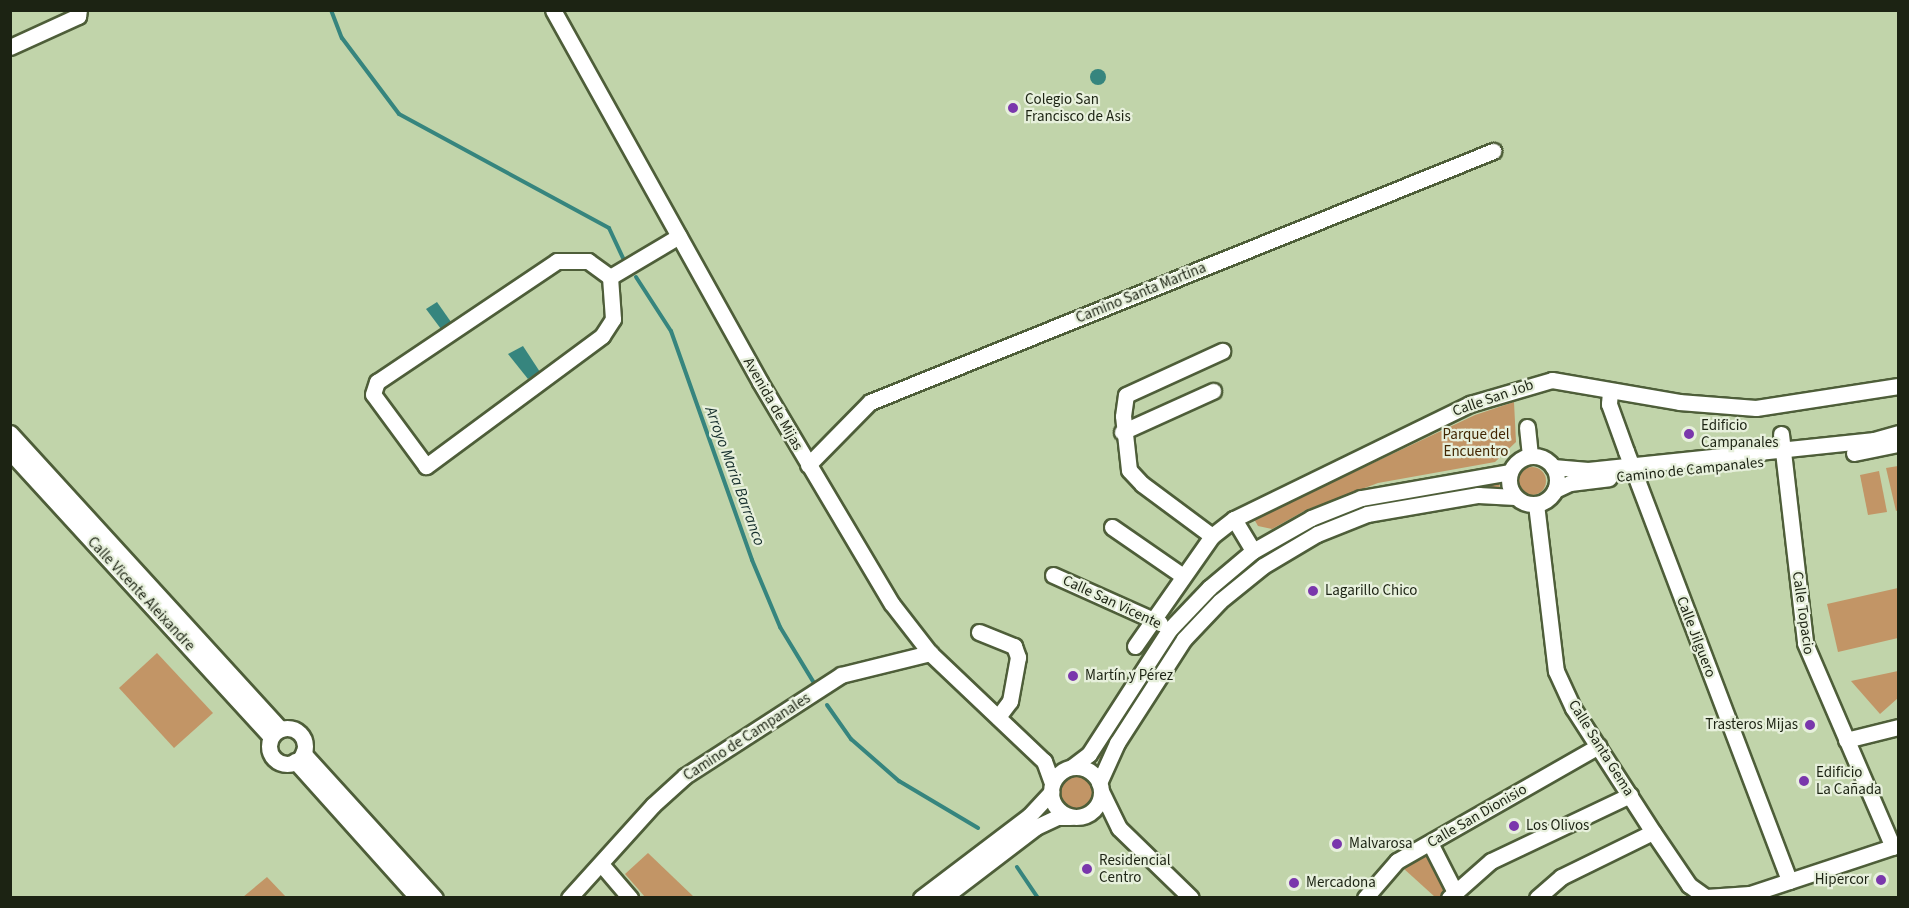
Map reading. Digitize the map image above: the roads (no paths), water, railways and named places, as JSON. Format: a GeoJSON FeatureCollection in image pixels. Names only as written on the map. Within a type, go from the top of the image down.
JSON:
{"type":"FeatureCollection","features":[{"type":"Feature","properties":{"kind":"street","name":"Avenida de Mijas"},"geometry":{"type":"LineString","coordinates":[[557,12],[679,236],[808,465],[892,604],[930,653],[1044,761],[1071,768]]}},
{"type":"Feature","properties":{"kind":"street"},"geometry":{"type":"LineString","coordinates":[[10,47],[79,13]]}},
{"type":"Feature","properties":{"kind":"street","name":"Camino Santa Martina"},"geometry":{"type":"LineString","coordinates":[[808,465],[870,402],[1493,151]]}},
{"type":"Feature","properties":{"kind":"street"},"geometry":{"type":"LineString","coordinates":[[610,277],[679,236]]}},
{"type":"Feature","properties":{"kind":"street"},"geometry":{"type":"LineString","coordinates":[[557,261],[588,261],[610,277],[613,319],[602,336],[426,466],[373,394],[377,382],[557,261]]}},
{"type":"Feature","properties":{"kind":"street"},"geometry":{"type":"LineString","coordinates":[[1212,537],[1142,484],[1129,470],[1122,432],[1126,395],[1222,351]]}},
{"type":"Feature","properties":{"kind":"street","name":"Calle San Job"},"geometry":{"type":"LineString","coordinates":[[1135,646],[1212,537],[1234,519],[1470,404],[1552,380],[1610,392],[1680,402],[1756,408],[1899,386]]}},
{"type":"Feature","properties":{"kind":"street"},"geometry":{"type":"LineString","coordinates":[[1122,432],[1213,391]]}},
{"type":"Feature","properties":{"kind":"street","name":"Calle Jilguero"},"geometry":{"type":"LineString","coordinates":[[1610,392],[1609,405],[1789,881]]}},
{"type":"Feature","properties":{"kind":"street"},"geometry":{"type":"LineString","coordinates":[[1527,427],[1530,456]]}},
{"type":"Feature","properties":{"kind":"street"},"geometry":{"type":"LineString","coordinates":[[10,433],[276,733]]}},
{"type":"Feature","properties":{"kind":"street","name":"Camino de Campanales"},"geometry":{"type":"LineString","coordinates":[[1784,455],[1899,433]]}},
{"type":"Feature","properties":{"kind":"street","name":"Calle Topacio"},"geometry":{"type":"LineString","coordinates":[[1781,434],[1805,643],[1846,740],[1896,846]]}},
{"type":"Feature","properties":{"kind":"street","name":"Camino de Campanales"},"geometry":{"type":"LineString","coordinates":[[1553,467],[1569,471],[1634,470],[1899,444]]}},
{"type":"Feature","properties":{"kind":"street","name":"Calle Vicente Aleixandre"},"geometry":{"type":"LineString","coordinates":[[10,452],[276,733]]}},
{"type":"Feature","properties":{"kind":"street"},"geometry":{"type":"LineString","coordinates":[[1074,817],[1098,806],[1100,787],[1117,743],[1184,639],[1220,601],[1263,566],[1317,534],[1367,513],[1478,495],[1515,497],[1536,504],[1555,490],[1553,467],[1544,459],[1530,456],[1518,461],[1510,472],[1509,485],[1515,497]]}},
{"type":"Feature","properties":{"kind":"street","name":"Camino de Campanales"},"geometry":{"type":"LineString","coordinates":[[1555,490],[1570,483],[1634,470]]}},
{"type":"Feature","properties":{"kind":"street"},"geometry":{"type":"LineString","coordinates":[[921,897],[1029,816],[1051,788],[1089,754],[1170,629],[1209,588],[1253,551],[1311,518],[1361,498],[1510,472]]}},
{"type":"Feature","properties":{"kind":"street","name":"Calle Santa Gema"},"geometry":{"type":"LineString","coordinates":[[1536,504],[1556,671],[1574,708],[1653,832],[1699,895]]}},
{"type":"Feature","properties":{"kind":"street"},"geometry":{"type":"LineString","coordinates":[[1234,519],[1253,551]]}},
{"type":"Feature","properties":{"kind":"street"},"geometry":{"type":"LineString","coordinates":[[1112,527],[1183,576]]}},
{"type":"Feature","properties":{"kind":"street","name":"Calle San Vicente"},"geometry":{"type":"LineString","coordinates":[[1053,574],[1170,629]]}},
{"type":"Feature","properties":{"kind":"street"},"geometry":{"type":"LineString","coordinates":[[979,632],[1014,646],[1018,657],[1010,701],[998,717]]}},
{"type":"Feature","properties":{"kind":"street","name":"Camino de Campanales"},"geometry":{"type":"LineString","coordinates":[[569,897],[653,805],[685,776],[841,675],[865,666],[930,653]]}},
{"type":"Feature","properties":{"kind":"street"},"geometry":{"type":"LineString","coordinates":[[1846,740],[1899,727]]}},
{"type":"Feature","properties":{"kind":"street","name":"Calle Vicente Aleixandre"},"geometry":{"type":"LineString","coordinates":[[290,728],[300,734],[304,744],[299,757],[276,760],[269,750],[276,733],[290,728]]}},
{"type":"Feature","properties":{"kind":"street","name":"Calle San Dionisio"},"geometry":{"type":"LineString","coordinates":[[1365,897],[1397,861],[1599,746]]}},
{"type":"Feature","properties":{"kind":"street"},"geometry":{"type":"LineString","coordinates":[[299,757],[435,897]]}},
{"type":"Feature","properties":{"kind":"street","name":"Calle Vicente Aleixandre"},"geometry":{"type":"LineString","coordinates":[[299,757],[418,897]]}},
{"type":"Feature","properties":{"kind":"street","name":"Avenida de Mijas"},"geometry":{"type":"LineString","coordinates":[[1044,761],[1051,788]]}},
{"type":"Feature","properties":{"kind":"street"},"geometry":{"type":"LineString","coordinates":[[1071,768],[1088,770],[1100,787],[1119,828]]}},
{"type":"Feature","properties":{"kind":"street"},"geometry":{"type":"LineString","coordinates":[[1051,788],[1056,808],[1074,817]]}},
{"type":"Feature","properties":{"kind":"street"},"geometry":{"type":"LineString","coordinates":[[1430,843],[1452,895],[1491,861],[1630,795]]}},
{"type":"Feature","properties":{"kind":"street"},"geometry":{"type":"LineString","coordinates":[[950,894],[1036,827],[1057,817],[1074,817],[1105,820],[1119,828],[1191,897]]}},
{"type":"Feature","properties":{"kind":"street"},"geometry":{"type":"LineString","coordinates":[[1537,897],[1561,877],[1653,832]]}},
{"type":"Feature","properties":{"kind":"street"},"geometry":{"type":"LineString","coordinates":[[1699,895],[1748,896],[1896,846]]}},
{"type":"Feature","properties":{"kind":"street"},"geometry":{"type":"LineString","coordinates":[[601,864],[630,897]]}},
{"type":"Feature","properties":{"kind":"water"},"geometry":{"type":"Polygon","coordinates":[[[1098,69],[1104,71],[1106,77],[1104,83],[1098,85],[1092,83],[1090,77],[1092,71],[1098,69]]]}},
{"type":"Feature","properties":{"kind":"water"},"geometry":{"type":"Polygon","coordinates":[[[437,302],[451,322],[441,329],[426,309],[437,302]]]}},
{"type":"Feature","properties":{"kind":"water"},"geometry":{"type":"Polygon","coordinates":[[[523,346],[540,372],[528,379],[508,354],[523,346]]]}},
{"type":"Feature","properties":{"kind":"waterway","name":"Arroyo Maria Barranco"},"geometry":{"type":"LineString","coordinates":[[331,10],[342,38],[399,114],[609,228],[623,258]]}},
{"type":"Feature","properties":{"kind":"waterway","name":"Arroyo Maria Barranco"},"geometry":{"type":"LineString","coordinates":[[636,277],[671,331],[752,560],[780,627],[814,683]]}},
{"type":"Feature","properties":{"kind":"waterway","name":"Arroyo Maria Barranco"},"geometry":{"type":"LineString","coordinates":[[827,705],[851,739],[899,781],[978,828]]}},
{"type":"Feature","properties":{"kind":"waterway","name":"Arroyo Maria Barranco"},"geometry":{"type":"LineString","coordinates":[[1017,867],[1038,898]]}},
{"type":"Feature","properties":{"kind":"place","name":"Colegio San Francisco de Asis"},"geometry":{"type":"Point","coordinates":[1013,108]}},
{"type":"Feature","properties":{"kind":"place","name":"Edificio Campanales"},"geometry":{"type":"Point","coordinates":[1689,434]}},
{"type":"Feature","properties":{"kind":"place","name":"Lagarillo Chico"},"geometry":{"type":"Point","coordinates":[1313,591]}},
{"type":"Feature","properties":{"kind":"place","name":"Martín y Pérez"},"geometry":{"type":"Point","coordinates":[1073,676]}},
{"type":"Feature","properties":{"kind":"place","name":"Trasteros Mijas"},"geometry":{"type":"Point","coordinates":[1810,725]}},
{"type":"Feature","properties":{"kind":"place","name":"Edificio La Cañada"},"geometry":{"type":"Point","coordinates":[1804,781]}},
{"type":"Feature","properties":{"kind":"place","name":"Los Olivos"},"geometry":{"type":"Point","coordinates":[1514,826]}},
{"type":"Feature","properties":{"kind":"place","name":"Malvarosa"},"geometry":{"type":"Point","coordinates":[1337,844]}},
{"type":"Feature","properties":{"kind":"place","name":"Residencial Centro"},"geometry":{"type":"Point","coordinates":[1087,869]}},
{"type":"Feature","properties":{"kind":"place","name":"Hipercor"},"geometry":{"type":"Point","coordinates":[1881,880]}},
{"type":"Feature","properties":{"kind":"place","name":"Mercadona"},"geometry":{"type":"Point","coordinates":[1294,883]}},
{"type":"Feature","properties":{"kind":"park label","name":"Parque del Encuentro"},"geometry":{"type":"Point","coordinates":[1476,442]}}]}
